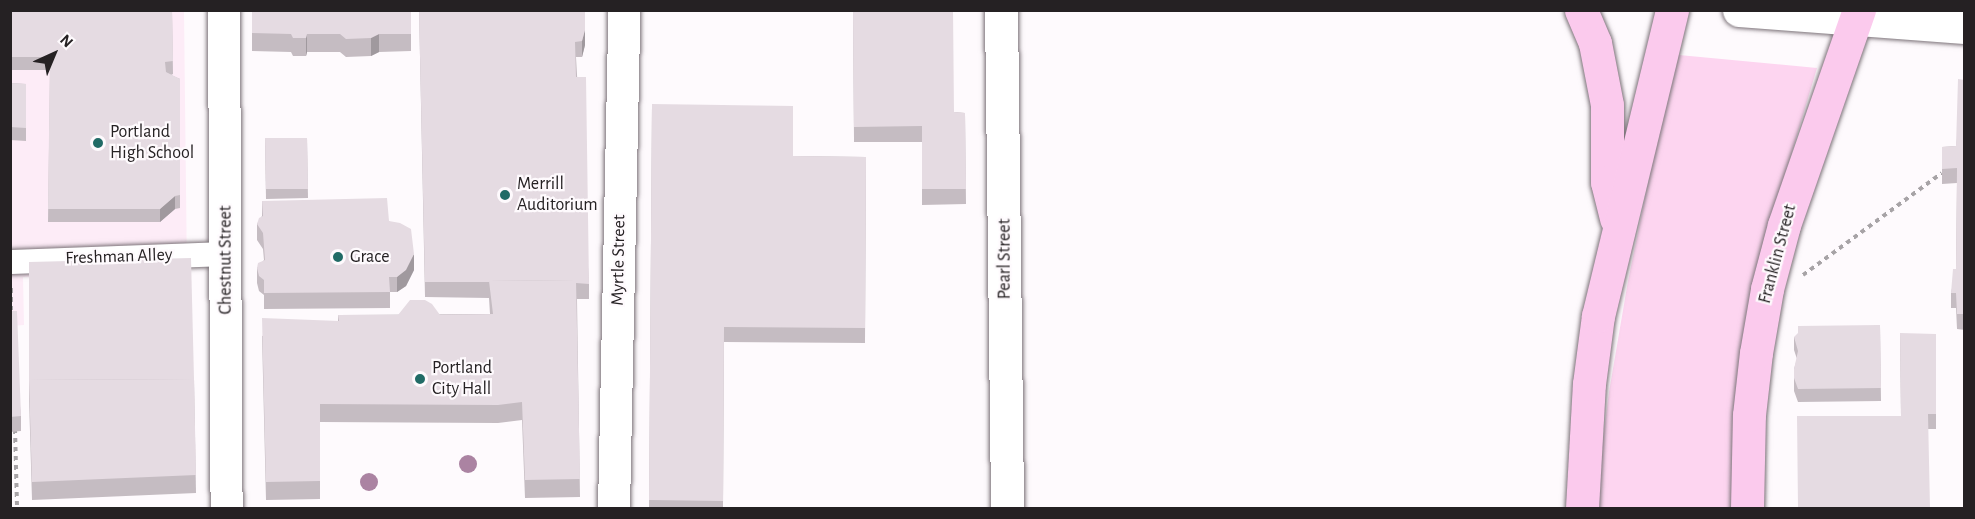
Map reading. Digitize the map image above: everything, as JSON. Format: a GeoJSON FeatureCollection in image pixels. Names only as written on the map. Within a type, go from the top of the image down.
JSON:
{"type":"FeatureCollection","features":[{"type":"Feature","properties":{"kind":"main road"},"geometry":{"type":"LineString","coordinates":[[1581,10],[1595,43],[1607,105],[1606,182],[1618,227]]}},
{"type":"Feature","properties":{"kind":"main road"},"geometry":{"type":"LineString","coordinates":[[1582,508],[1592,362],[1598,316],[1672,10]]}},
{"type":"Feature","properties":{"kind":"main road","name":"Franklin Street"},"geometry":{"type":"LineString","coordinates":[[1747,508],[1749,416],[1756,353],[1767,289],[1784,225],[1858,15]]}},
{"type":"Feature","properties":{"kind":"street","name":"Chestnut Street"},"geometry":{"type":"LineString","coordinates":[[224,10],[227,508]]}},
{"type":"Feature","properties":{"kind":"street","name":"Myrtle Street"},"geometry":{"type":"LineString","coordinates":[[615,508],[624,10]]}},
{"type":"Feature","properties":{"kind":"street","name":"Pearl Street"},"geometry":{"type":"LineString","coordinates":[[1001,10],[1007,508]]}},
{"type":"Feature","properties":{"kind":"street"},"geometry":{"type":"LineString","coordinates":[[1739,10],[1858,15],[1965,27]]}},
{"type":"Feature","properties":{"kind":"street","name":"Freshman Alley"},"geometry":{"type":"LineString","coordinates":[[10,262],[227,254]]}},
{"type":"Feature","properties":{"kind":"path"},"geometry":{"type":"LineString","coordinates":[[1803,276],[1942,173]]}},
{"type":"Feature","properties":{"kind":"path"},"geometry":{"type":"LineString","coordinates":[[10,281],[12,328]]}},
{"type":"Feature","properties":{"kind":"path"},"geometry":{"type":"LineString","coordinates":[[14,423],[17,506]]}},
{"type":"Feature","properties":{"kind":"shaded area","name":"Portland High School"},"geometry":{"type":"Polygon","coordinates":[[[11,11],[184,11],[187,275],[23,277],[24,325],[11,326],[11,11]]]}},
{"type":"Feature","properties":{"kind":"shaded area"},"geometry":{"type":"Polygon","coordinates":[[[1679,55],[1817,68],[1760,259],[1732,508],[1597,508],[1597,487],[1609,392],[1628,281],[1654,154],[1679,55]]]}},
{"type":"Feature","properties":{"kind":"building","name":"Portland High School"},"geometry":{"type":"Polygon","coordinates":[[[10,10],[172,10],[173,61],[165,62],[166,72],[180,79],[180,195],[175,196],[160,209],[48,209],[50,57],[10,57],[10,10]]]}},
{"type":"Feature","properties":{"kind":"building"},"geometry":{"type":"Polygon","coordinates":[[[252,10],[411,10],[411,34],[379,34],[371,38],[346,39],[340,34],[307,34],[306,38],[293,38],[291,34],[252,33],[252,10]]]}},
{"type":"Feature","properties":{"kind":"building","name":"Merrill Auditorium"},"geometry":{"type":"Polygon","coordinates":[[[419,10],[585,10],[585,30],[582,41],[575,42],[576,77],[586,77],[589,284],[576,283],[576,280],[425,282],[419,10]]]}},
{"type":"Feature","properties":{"kind":"building"},"geometry":{"type":"Polygon","coordinates":[[[853,10],[953,10],[954,112],[965,113],[966,189],[922,189],[922,126],[854,127],[853,10]]]}},
{"type":"Feature","properties":{"kind":"building"},"geometry":{"type":"Polygon","coordinates":[[[1958,79],[1965,80],[1965,314],[1957,314],[1956,293],[1951,293],[1953,269],[1956,269],[1957,168],[1942,169],[1942,147],[1956,146],[1958,79]]]}},
{"type":"Feature","properties":{"kind":"building"},"geometry":{"type":"Polygon","coordinates":[[[10,83],[26,84],[26,128],[10,127],[10,83]]]}},
{"type":"Feature","properties":{"kind":"building"},"geometry":{"type":"Polygon","coordinates":[[[652,104],[793,106],[793,156],[866,157],[865,328],[724,327],[723,501],[649,500],[652,104]]]}},
{"type":"Feature","properties":{"kind":"building"},"geometry":{"type":"Polygon","coordinates":[[[265,138],[307,138],[308,189],[266,189],[265,138]]]}},
{"type":"Feature","properties":{"kind":"building","name":"Grace"},"geometry":{"type":"Polygon","coordinates":[[[387,198],[389,221],[400,223],[411,229],[414,254],[406,270],[397,277],[389,277],[390,292],[264,293],[264,280],[259,276],[257,268],[258,263],[265,260],[263,233],[257,224],[259,218],[263,216],[262,201],[387,198]]]}},
{"type":"Feature","properties":{"kind":"building"},"geometry":{"type":"Polygon","coordinates":[[[191,258],[194,379],[29,380],[29,262],[191,258]]]}},
{"type":"Feature","properties":{"kind":"building","name":"Portland City Hall"},"geometry":{"type":"Polygon","coordinates":[[[576,280],[580,479],[525,480],[522,402],[498,405],[320,404],[320,481],[266,482],[262,318],[339,321],[338,315],[398,315],[410,300],[425,300],[432,304],[440,315],[493,314],[489,281],[576,280]]]}},
{"type":"Feature","properties":{"kind":"building"},"geometry":{"type":"Polygon","coordinates":[[[10,311],[17,311],[21,416],[10,417],[10,311]]]}},
{"type":"Feature","properties":{"kind":"building"},"geometry":{"type":"Polygon","coordinates":[[[1880,325],[1881,388],[1798,389],[1794,378],[1798,351],[1794,337],[1798,333],[1798,326],[1880,325]]]}},
{"type":"Feature","properties":{"kind":"building"},"geometry":{"type":"Polygon","coordinates":[[[1900,333],[1936,334],[1936,414],[1928,414],[1930,508],[1798,508],[1797,416],[1901,416],[1900,333]]]}},
{"type":"Feature","properties":{"kind":"building"},"geometry":{"type":"Polygon","coordinates":[[[194,379],[196,475],[32,482],[29,380],[194,379]]]}},
{"type":"Feature","properties":{"kind":"place","name":"Portland High School"},"geometry":{"type":"Point","coordinates":[98,143]}},
{"type":"Feature","properties":{"kind":"place","name":"Merrill Auditorium"},"geometry":{"type":"Point","coordinates":[505,195]}},
{"type":"Feature","properties":{"kind":"place","name":"Grace"},"geometry":{"type":"Point","coordinates":[338,257]}},
{"type":"Feature","properties":{"kind":"place","name":"Portland City Hall"},"geometry":{"type":"Point","coordinates":[420,379]}}]}
